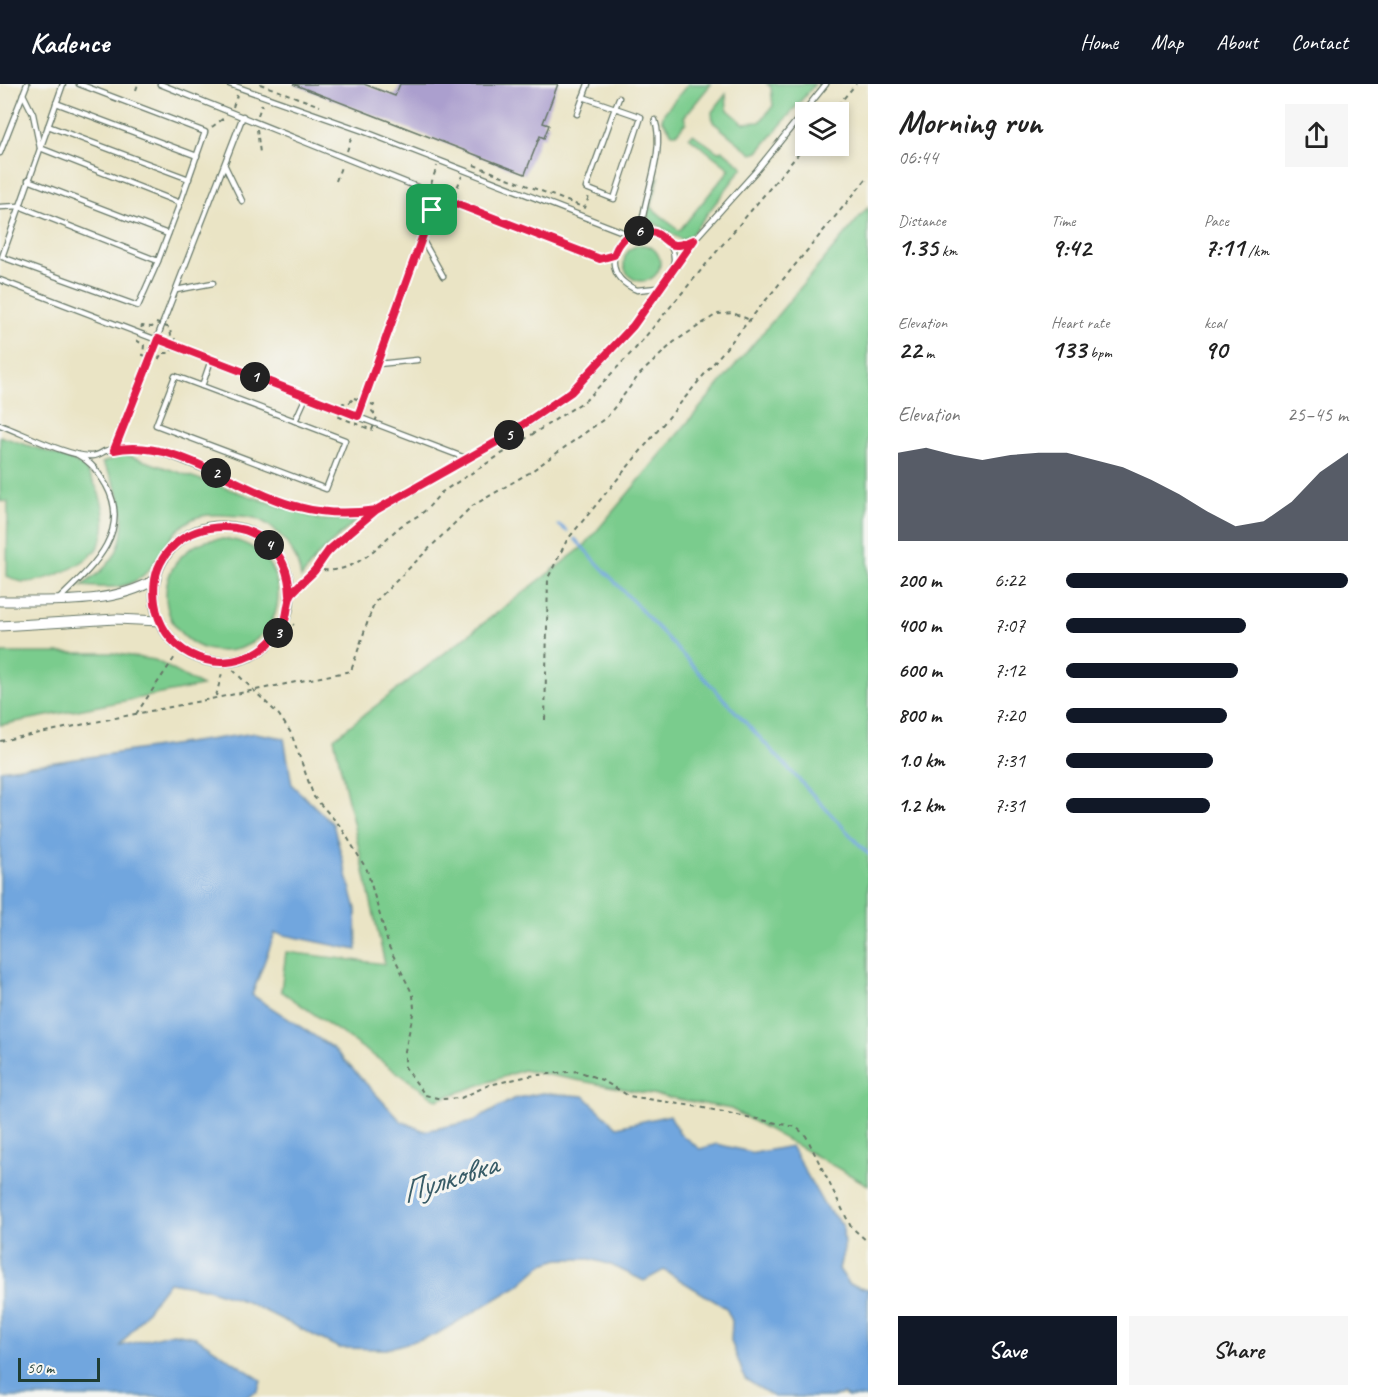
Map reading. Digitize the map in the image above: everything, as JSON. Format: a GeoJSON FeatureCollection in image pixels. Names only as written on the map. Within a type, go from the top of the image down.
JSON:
{"type":"FeatureCollection","features":[{"type":"Feature","properties":{"kind":"street"},"geometry":{"type":"LineString","coordinates":[[230,526],[254,534],[273,549],[286,571],[290,595],[285,620],[274,638],[264,648],[244,658],[223,662],[202,659],[189,653],[172,640],[160,621],[155,601],[156,579],[166,556],[183,538],[206,528],[230,526]]}},
{"type":"Feature","properties":{"kind":"street"},"geometry":{"type":"LineString","coordinates":[[0,601],[58,600],[119,595],[140,589],[156,579]]}},
{"type":"Feature","properties":{"kind":"street"},"geometry":{"type":"LineString","coordinates":[[0,626],[116,619],[160,621]]}},
{"type":"Feature","properties":{"kind":"lane"},"geometry":{"type":"LineString","coordinates":[[0,153],[27,84]]}},
{"type":"Feature","properties":{"kind":"lane"},"geometry":{"type":"LineString","coordinates":[[63,84],[2,256],[138,306],[158,261],[205,132],[79,84]]}},
{"type":"Feature","properties":{"kind":"lane"},"geometry":{"type":"LineString","coordinates":[[160,84],[600,259],[614,255]]}},
{"type":"Feature","properties":{"kind":"lane"},"geometry":{"type":"LineString","coordinates":[[229,84],[363,131],[628,235]]}},
{"type":"Feature","properties":{"kind":"lane"},"geometry":{"type":"LineString","coordinates":[[576,114],[588,84]]}},
{"type":"Feature","properties":{"kind":"lane"},"geometry":{"type":"LineString","coordinates":[[290,595],[315,570],[329,550],[376,510],[502,439],[571,392],[633,326],[694,240],[757,170],[826,84]]}},
{"type":"Feature","properties":{"kind":"lane"},"geometry":{"type":"LineString","coordinates":[[23,94],[33,114],[40,148]]}},
{"type":"Feature","properties":{"kind":"lane"},"geometry":{"type":"LineString","coordinates":[[583,97],[615,108],[641,117],[614,199],[586,188],[615,108],[619,98]]}},
{"type":"Feature","properties":{"kind":"lane"},"geometry":{"type":"LineString","coordinates":[[56,103],[197,156]]}},
{"type":"Feature","properties":{"kind":"lane"},"geometry":{"type":"LineString","coordinates":[[114,450],[243,117]]}},
{"type":"Feature","properties":{"kind":"lane"},"geometry":{"type":"LineString","coordinates":[[641,231],[642,209],[658,148],[659,130],[655,120]]}},
{"type":"Feature","properties":{"kind":"lane"},"geometry":{"type":"LineString","coordinates":[[48,126],[189,178]]}},
{"type":"Feature","properties":{"kind":"lane"},"geometry":{"type":"LineString","coordinates":[[40,148],[180,203]]}},
{"type":"Feature","properties":{"kind":"lane"},"geometry":{"type":"LineString","coordinates":[[225,166],[242,201]]}},
{"type":"Feature","properties":{"kind":"lane"},"geometry":{"type":"LineString","coordinates":[[28,180],[168,234]]}},
{"type":"Feature","properties":{"kind":"lane"},"geometry":{"type":"LineString","coordinates":[[358,416],[437,196]]}},
{"type":"Feature","properties":{"kind":"lane"},"geometry":{"type":"LineString","coordinates":[[0,207],[19,206],[158,261]]}},
{"type":"Feature","properties":{"kind":"lane"},"geometry":{"type":"LineString","coordinates":[[666,282],[647,291],[627,286],[615,270],[614,255],[619,243],[628,235],[641,231],[656,233],[669,243],[677,245],[694,240]]}},
{"type":"Feature","properties":{"kind":"lane"},"geometry":{"type":"LineString","coordinates":[[422,238],[443,276]]}},
{"type":"Feature","properties":{"kind":"lane"},"geometry":{"type":"LineString","coordinates":[[669,243],[674,254],[671,274]]}},
{"type":"Feature","properties":{"kind":"lane"},"geometry":{"type":"LineString","coordinates":[[0,280],[468,459]]}},
{"type":"Feature","properties":{"kind":"lane"},"geometry":{"type":"LineString","coordinates":[[176,291],[213,283]]}},
{"type":"Feature","properties":{"kind":"lane"},"geometry":{"type":"LineString","coordinates":[[202,386],[211,360]]}},
{"type":"Feature","properties":{"kind":"lane"},"geometry":{"type":"LineString","coordinates":[[378,364],[417,360]]}},
{"type":"Feature","properties":{"kind":"lane"},"geometry":{"type":"LineString","coordinates":[[175,376],[202,386],[345,440],[326,489],[156,425],[175,376]]}},
{"type":"Feature","properties":{"kind":"lane"},"geometry":{"type":"LineString","coordinates":[[295,421],[306,397]]}},
{"type":"Feature","properties":{"kind":"lane"},"geometry":{"type":"LineString","coordinates":[[0,425],[75,454],[91,463],[110,493],[114,527],[109,543],[94,566],[58,600]]}},
{"type":"Feature","properties":{"kind":"lane"},"geometry":{"type":"LineString","coordinates":[[75,454],[94,457],[114,450],[137,447],[176,456],[297,507],[336,514],[376,510]]}},
{"type":"Feature","properties":{"kind":"path"},"geometry":{"type":"LineString","coordinates":[[136,90],[138,84]]}},
{"type":"Feature","properties":{"kind":"path"},"geometry":{"type":"LineString","coordinates":[[841,102],[856,84]]}},
{"type":"Feature","properties":{"kind":"path"},"geometry":{"type":"LineString","coordinates":[[545,720],[548,578],[567,540],[868,177]]}},
{"type":"Feature","properties":{"kind":"path"},"geometry":{"type":"LineString","coordinates":[[0,741],[351,671],[374,603],[472,506],[529,473],[606,417],[639,375],[674,342],[717,314],[733,313],[750,320]]}},
{"type":"Feature","properties":{"kind":"path"},"geometry":{"type":"LineString","coordinates":[[285,620],[294,625]]}},
{"type":"Feature","properties":{"kind":"path"},"geometry":{"type":"LineString","coordinates":[[136,714],[175,657]]}},
{"type":"Feature","properties":{"kind":"path"},"geometry":{"type":"LineString","coordinates":[[233,670],[255,690],[291,733],[314,797],[341,827],[367,870],[389,947],[413,996],[414,1009],[405,1051],[405,1067],[425,1095],[441,1099],[461,1098],[489,1085],[561,1071],[578,1071],[602,1080],[629,1096],[796,1126],[806,1136],[851,1227],[868,1242]]}},
{"type":"Feature","properties":{"kind":"path"},"geometry":{"type":"LineString","coordinates":[[215,698],[222,673]]}},
{"type":"Feature","properties":{"kind":"green space"},"geometry":{"type":"Polygon","coordinates":[[[688,84],[711,84],[684,117],[686,122],[677,133],[672,133],[662,119],[664,113],[688,84]]]}},
{"type":"Feature","properties":{"kind":"green space"},"geometry":{"type":"Polygon","coordinates":[[[767,84],[815,84],[800,102],[795,102],[795,108],[758,152],[752,154],[713,122],[712,112],[726,94],[727,109],[743,123],[760,122],[773,106],[771,87],[767,84]]]}},
{"type":"Feature","properties":{"kind":"green space"},"geometry":{"type":"Polygon","coordinates":[[[693,134],[718,152],[722,150],[743,167],[691,235],[682,240],[649,220],[647,213],[657,177],[659,177],[651,207],[679,231],[730,169],[689,137],[693,134]]]}},
{"type":"Feature","properties":{"kind":"green space"},"geometry":{"type":"Polygon","coordinates":[[[868,207],[868,1185],[731,1109],[523,1070],[437,1100],[281,991],[286,952],[385,964],[334,738],[584,546],[868,207]]]}},
{"type":"Feature","properties":{"kind":"green space"},"geometry":{"type":"Polygon","coordinates":[[[642,245],[654,251],[660,263],[654,275],[642,281],[630,275],[624,263],[630,251],[642,245]]]}},
{"type":"Feature","properties":{"kind":"green space"},"geometry":{"type":"Polygon","coordinates":[[[0,436],[77,463],[82,466],[94,483],[99,492],[104,513],[103,534],[95,551],[78,565],[44,579],[33,581],[22,582],[7,576],[8,502],[0,501],[0,436]]]}},
{"type":"Feature","properties":{"kind":"green space"},"geometry":{"type":"Polygon","coordinates":[[[124,454],[321,520],[358,519],[318,555],[301,578],[293,552],[275,530],[252,517],[213,515],[197,517],[182,526],[175,532],[155,562],[143,576],[135,581],[116,587],[81,586],[106,566],[114,556],[121,539],[122,516],[118,493],[102,463],[124,454]]]}},
{"type":"Feature","properties":{"kind":"green space"},"geometry":{"type":"Polygon","coordinates":[[[222,539],[244,543],[262,555],[274,573],[278,595],[274,617],[262,635],[244,647],[222,651],[200,647],[182,635],[170,617],[166,595],[170,573],[182,555],[200,543],[222,539]]]}},
{"type":"Feature","properties":{"kind":"green space"},"geometry":{"type":"Polygon","coordinates":[[[0,653],[112,653],[155,660],[202,686],[0,725],[0,653]]]}},
{"type":"Feature","properties":{"kind":"water","name":"Пулковка"},"geometry":{"type":"Polygon","coordinates":[[[255,733],[284,738],[292,785],[333,824],[356,909],[357,950],[275,933],[252,995],[333,1048],[401,1121],[424,1131],[474,1121],[513,1099],[542,1093],[584,1096],[617,1127],[670,1115],[679,1133],[700,1149],[717,1144],[754,1153],[791,1146],[824,1205],[843,1226],[844,1249],[839,1269],[849,1284],[868,1289],[868,1397],[848,1397],[843,1394],[832,1397],[774,1397],[745,1379],[731,1341],[732,1321],[726,1308],[664,1270],[644,1281],[609,1264],[590,1259],[559,1259],[543,1264],[518,1286],[435,1335],[386,1349],[339,1348],[247,1302],[204,1288],[169,1282],[120,1346],[173,1333],[196,1337],[261,1380],[258,1391],[246,1397],[0,1397],[0,770],[255,733]]]}},
{"type":"Feature","properties":{"kind":"building"},"geometry":{"type":"Polygon","coordinates":[[[293,84],[364,84],[395,96],[400,84],[558,84],[543,123],[549,125],[544,138],[540,136],[525,174],[293,84]]]}},
{"type":"Feature","properties":{"kind":"waterway"},"geometry":{"type":"LineString","coordinates":[[559,525],[567,531]]}},
{"type":"Feature","properties":{"kind":"waterway"},"geometry":{"type":"LineString","coordinates":[[575,539],[868,854]]}},
{"type":"Feature","properties":{"kind":"route"},"geometry":{"type":"LineString","coordinates":[[432,210],[358,416],[158,339],[114,450],[137,447],[176,456],[297,507],[336,514],[376,510],[329,550],[315,570],[290,595],[285,620],[274,638],[264,648],[231,662],[209,661],[189,653],[177,645],[163,628],[155,601],[158,571],[166,556],[183,538],[214,526],[230,526],[254,534],[268,543],[279,556],[289,579],[290,595],[315,570],[329,550],[376,510],[502,439],[571,392],[633,326],[694,240],[677,245],[669,243],[656,233],[638,231],[624,238],[614,255],[600,259],[437,196],[432,210]]}}]}
